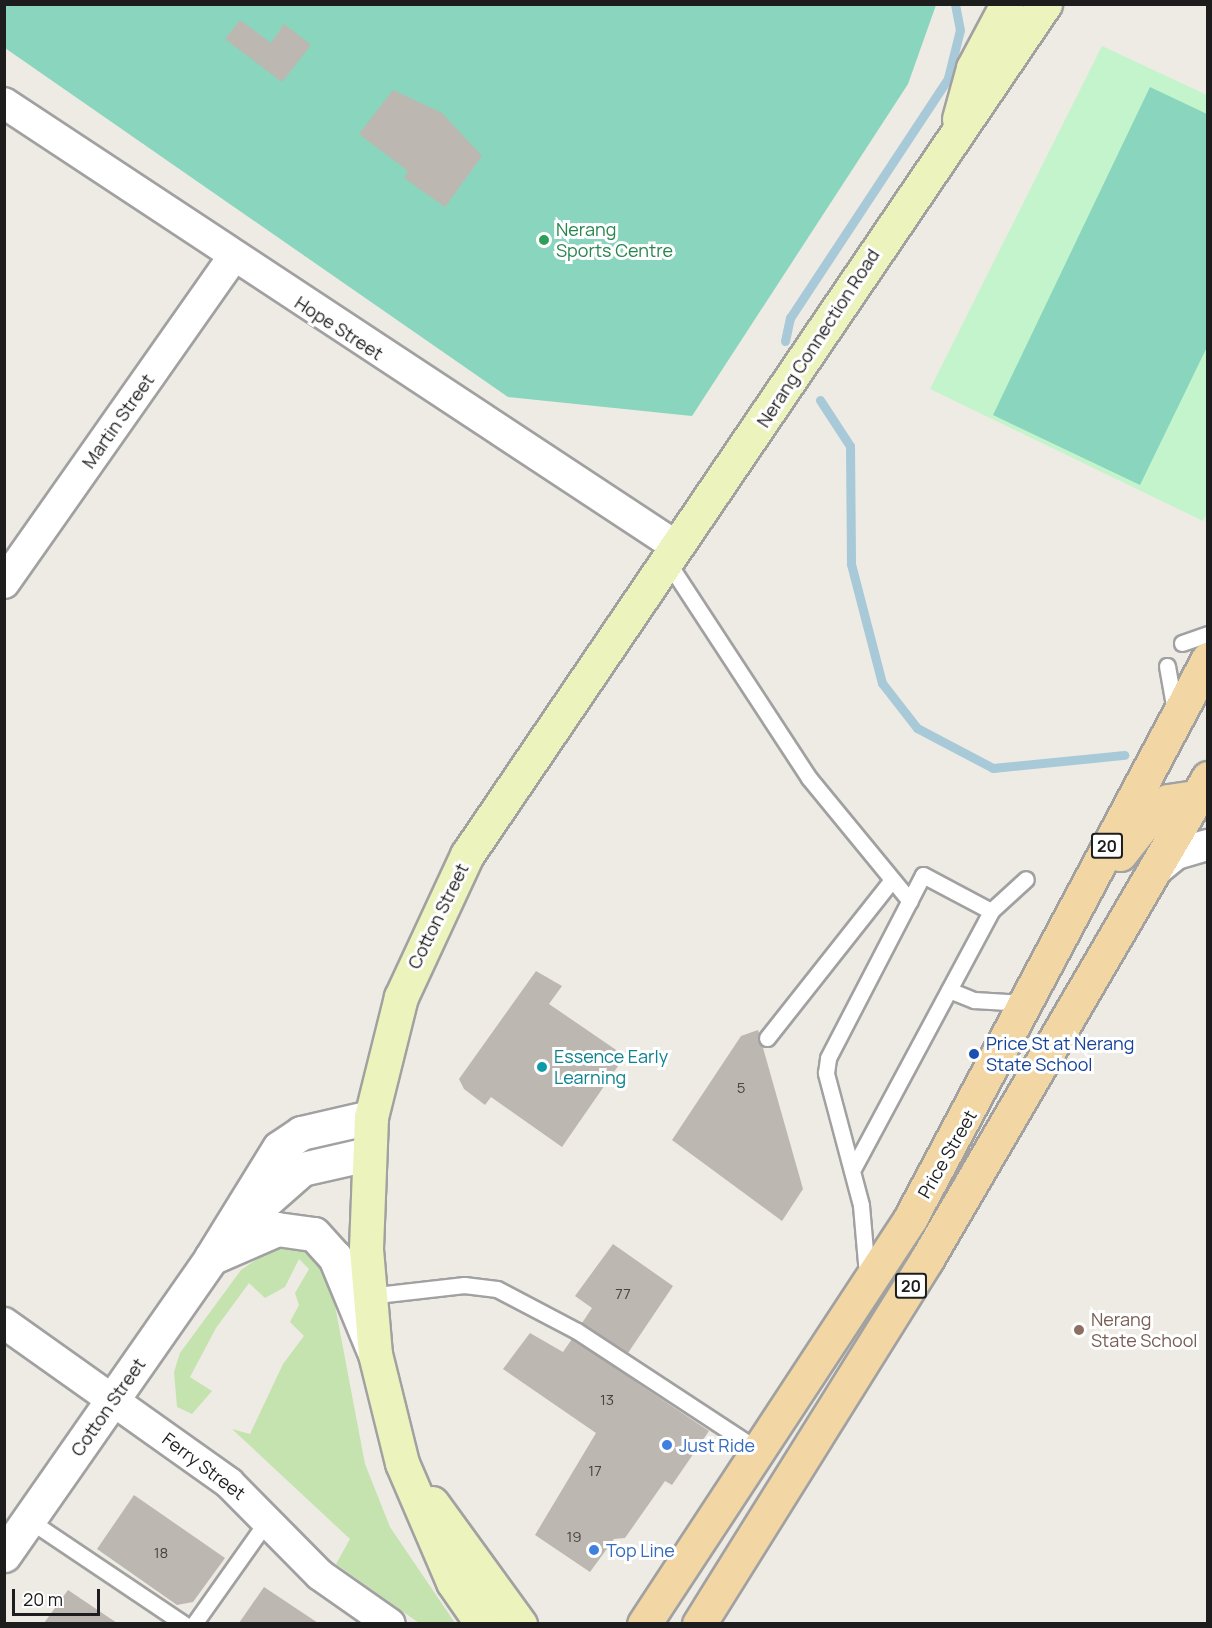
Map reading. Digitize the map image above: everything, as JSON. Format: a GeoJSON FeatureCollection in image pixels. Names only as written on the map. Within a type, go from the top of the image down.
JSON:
{"type":"FeatureCollection","features":[{"type":"Feature","properties":{"kind":"main road","name":"Nerang Connection Road"},"geometry":{"type":"LineString","coordinates":[[957,127],[973,68],[1007,4]]}},
{"type":"Feature","properties":{"kind":"main road","name":"Nerang Connection Road"},"geometry":{"type":"LineString","coordinates":[[672,554],[957,127],[997,82],[1045,4]]}},
{"type":"Feature","properties":{"kind":"main road","name":"Cotton Street"},"geometry":{"type":"LineString","coordinates":[[371,1117],[401,997],[447,893],[672,554]]}},
{"type":"Feature","properties":{"kind":"main road","name":"Price Street"},"geometry":{"type":"LineString","coordinates":[[644,1623],[761,1452],[867,1289],[1028,1003],[1176,717],[1195,651]]}},
{"type":"Feature","properties":{"kind":"main road"},"geometry":{"type":"LineString","coordinates":[[1070,920],[1154,811],[1168,801],[1204,791]]}},
{"type":"Feature","properties":{"kind":"main road","name":"Price Street"},"geometry":{"type":"LineString","coordinates":[[699,1623],[933,1250],[1204,791]]}},
{"type":"Feature","properties":{"kind":"main road"},"geometry":{"type":"LineString","coordinates":[[371,1117],[360,1297],[402,1462],[450,1576],[482,1623]]}},
{"type":"Feature","properties":{"kind":"main road"},"geometry":{"type":"LineString","coordinates":[[402,1462],[520,1623]]}},
{"type":"Feature","properties":{"kind":"street","name":"Hope Street"},"geometry":{"type":"LineString","coordinates":[[4,103],[672,554]]}},
{"type":"Feature","properties":{"kind":"street","name":"Martin Street"},"geometry":{"type":"LineString","coordinates":[[4,584],[232,258]]}},
{"type":"Feature","properties":{"kind":"street"},"geometry":{"type":"LineString","coordinates":[[1155,871],[1176,854],[1208,844]]}},
{"type":"Feature","properties":{"kind":"street","name":"Cotton Street"},"geometry":{"type":"LineString","coordinates":[[4,1555],[211,1257],[285,1142],[302,1133],[371,1117]]}},
{"type":"Feature","properties":{"kind":"street","name":"Cotton Street"},"geometry":{"type":"LineString","coordinates":[[211,1257],[296,1172],[329,1160],[368,1155]]}},
{"type":"Feature","properties":{"kind":"street"},"geometry":{"type":"LineString","coordinates":[[211,1257],[277,1229],[301,1229],[330,1249],[360,1297]]}},
{"type":"Feature","properties":{"kind":"street","name":"Ferry Street"},"geometry":{"type":"LineString","coordinates":[[4,1323],[114,1399],[269,1518],[320,1575],[390,1623]]}},
{"type":"Feature","properties":{"kind":"lane"},"geometry":{"type":"LineString","coordinates":[[672,554],[809,778],[891,881],[910,901]]}},
{"type":"Feature","properties":{"kind":"lane"},"geometry":{"type":"LineString","coordinates":[[1195,651],[1208,634]]}},
{"type":"Feature","properties":{"kind":"lane"},"geometry":{"type":"LineString","coordinates":[[1167,666],[1176,717]]}},
{"type":"Feature","properties":{"kind":"lane"},"geometry":{"type":"LineString","coordinates":[[867,1289],[854,1167],[826,1066],[923,875],[991,911]]}},
{"type":"Feature","properties":{"kind":"lane"},"geometry":{"type":"LineString","coordinates":[[854,1167],[991,911],[1026,879]]}},
{"type":"Feature","properties":{"kind":"lane"},"geometry":{"type":"LineString","coordinates":[[767,1038],[891,881]]}},
{"type":"Feature","properties":{"kind":"lane"},"geometry":{"type":"LineString","coordinates":[[949,990],[979,1001],[1028,1003]]}},
{"type":"Feature","properties":{"kind":"lane"},"geometry":{"type":"LineString","coordinates":[[360,1297],[464,1285],[497,1289],[577,1331],[761,1452]]}},
{"type":"Feature","properties":{"kind":"lane"},"geometry":{"type":"LineString","coordinates":[[194,1623],[269,1518]]}},
{"type":"Feature","properties":{"kind":"lane"},"geometry":{"type":"LineString","coordinates":[[29,1520],[184,1623]]}},
{"type":"Feature","properties":{"kind":"green space","name":"Nerang Sports Centre"},"geometry":{"type":"Polygon","coordinates":[[[5,4],[936,5],[908,84],[692,416],[508,397],[5,48],[5,4]]]}},
{"type":"Feature","properties":{"kind":"green space"},"geometry":{"type":"Polygon","coordinates":[[[1102,46],[1207,95],[1208,512],[1203,521],[930,389],[1102,46]]]}},
{"type":"Feature","properties":{"kind":"green space"},"geometry":{"type":"Polygon","coordinates":[[[1150,87],[1207,114],[1208,345],[1140,485],[993,415],[1150,87]]]}},
{"type":"Feature","properties":{"kind":"green space"},"geometry":{"type":"Polygon","coordinates":[[[278,1245],[308,1249],[330,1279],[365,1464],[390,1527],[455,1623],[419,1623],[336,1564],[350,1539],[232,1429],[250,1434],[283,1364],[304,1336],[290,1322],[299,1305],[295,1293],[309,1269],[299,1259],[285,1287],[265,1298],[249,1283],[216,1328],[190,1377],[212,1391],[192,1414],[177,1407],[174,1372],[180,1353],[241,1270],[278,1245]]]}},
{"type":"Feature","properties":{"kind":"building"},"geometry":{"type":"Polygon","coordinates":[[[240,20],[271,43],[284,24],[311,45],[282,82],[225,39],[240,20]]]}},
{"type":"Feature","properties":{"kind":"building"},"geometry":{"type":"Polygon","coordinates":[[[393,90],[442,113],[482,156],[445,207],[404,178],[408,171],[359,134],[393,90]]]}},
{"type":"Feature","properties":{"kind":"building","name":"Essence Early Learning"},"geometry":{"type":"Polygon","coordinates":[[[536,971],[562,986],[549,1004],[625,1056],[562,1147],[491,1097],[485,1105],[464,1089],[459,1079],[536,971]]]}},
{"type":"Feature","properties":{"kind":"building"},"geometry":{"type":"Polygon","coordinates":[[[758,1030],[803,1189],[782,1221],[672,1140],[741,1036],[758,1030]]]}},
{"type":"Feature","properties":{"kind":"building"},"geometry":{"type":"Polygon","coordinates":[[[613,1244],[673,1286],[628,1353],[582,1323],[592,1308],[575,1296],[613,1244]]]}},
{"type":"Feature","properties":{"kind":"building"},"geometry":{"type":"Polygon","coordinates":[[[530,1333],[563,1352],[572,1339],[709,1431],[672,1485],[665,1481],[625,1538],[614,1539],[590,1572],[535,1535],[596,1433],[503,1369],[530,1333]]]}},
{"type":"Feature","properties":{"kind":"building"},"geometry":{"type":"Polygon","coordinates":[[[134,1495],[225,1558],[193,1602],[177,1605],[97,1549],[134,1495]]]}},
{"type":"Feature","properties":{"kind":"building"},"geometry":{"type":"Polygon","coordinates":[[[264,1587],[318,1623],[239,1623],[264,1587]]]}},
{"type":"Feature","properties":{"kind":"building"},"geometry":{"type":"Polygon","coordinates":[[[68,1590],[117,1623],[44,1623],[68,1590]]]}},
{"type":"Feature","properties":{"kind":"waterway"},"geometry":{"type":"LineString","coordinates":[[785,341],[790,318],[948,78],[960,30],[955,4]]}},
{"type":"Feature","properties":{"kind":"waterway"},"geometry":{"type":"LineString","coordinates":[[820,400],[850,446],[851,564],[882,683],[917,728],[993,768],[1124,755]]}},
{"type":"Feature","properties":{"kind":"place","name":"Nerang Sports Centre"},"geometry":{"type":"Point","coordinates":[544,240]}},
{"type":"Feature","properties":{"kind":"place","name":"Price St at Nerang State School"},"geometry":{"type":"Point","coordinates":[974,1054]}},
{"type":"Feature","properties":{"kind":"place","name":"Essence Early Learning"},"geometry":{"type":"Point","coordinates":[542,1067]}},
{"type":"Feature","properties":{"kind":"place","name":"Nerang State School"},"geometry":{"type":"Point","coordinates":[1079,1330]}},
{"type":"Feature","properties":{"kind":"place","name":"Just Ride"},"geometry":{"type":"Point","coordinates":[667,1445]}},
{"type":"Feature","properties":{"kind":"place","name":"Top Line"},"geometry":{"type":"Point","coordinates":[594,1550]}}]}
